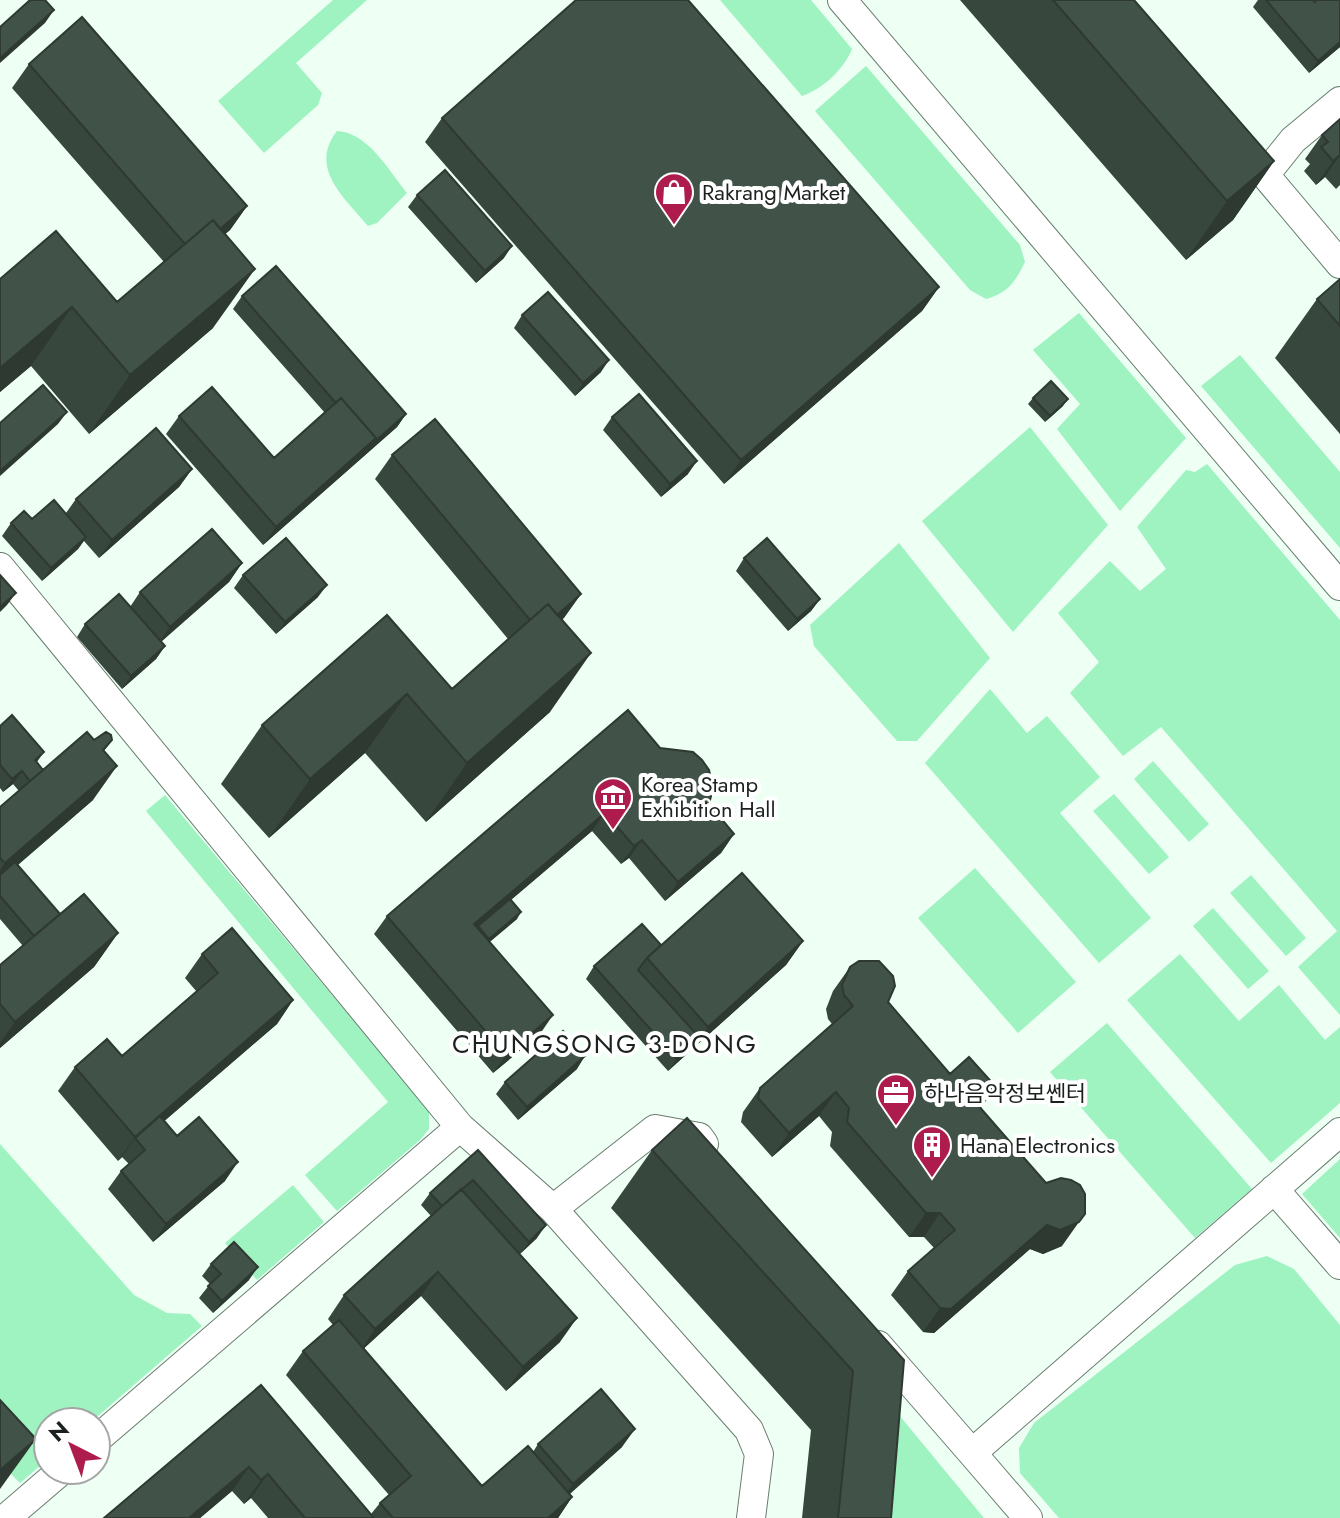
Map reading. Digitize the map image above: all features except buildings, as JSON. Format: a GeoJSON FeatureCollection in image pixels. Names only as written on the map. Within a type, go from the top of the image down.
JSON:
{"type":"FeatureCollection","features":[{"type":"Feature","properties":{"kind":"street"},"geometry":{"type":"LineString","coordinates":[[842,0],[1340,586]]}},
{"type":"Feature","properties":{"kind":"street"},"geometry":{"type":"LineString","coordinates":[[1265,175],[1293,140],[1340,101]]}},
{"type":"Feature","properties":{"kind":"street"},"geometry":{"type":"LineString","coordinates":[[1226,128],[1340,264]]}},
{"type":"Feature","properties":{"kind":"street"},"geometry":{"type":"LineString","coordinates":[[0,567],[460,1127],[553,1209],[749,1430],[759,1454],[751,1518]]}},
{"type":"Feature","properties":{"kind":"street"},"geometry":{"type":"LineString","coordinates":[[112,1426],[460,1127]]}},
{"type":"Feature","properties":{"kind":"street"},"geometry":{"type":"LineString","coordinates":[[553,1209],[655,1129],[699,1137],[719,1161]]}},
{"type":"Feature","properties":{"kind":"street"},"geometry":{"type":"LineString","coordinates":[[972,1453],[1340,1132]]}},
{"type":"Feature","properties":{"kind":"street"},"geometry":{"type":"LineString","coordinates":[[1274,1189],[1340,1265]]}},
{"type":"Feature","properties":{"kind":"street"},"geometry":{"type":"LineString","coordinates":[[860,1324],[1028,1518]]}},
{"type":"Feature","properties":{"kind":"street"},"geometry":{"type":"LineString","coordinates":[[6,1518],[43,1486]]}},
{"type":"Feature","properties":{"kind":"green space"},"geometry":{"type":"Polygon","coordinates":[[[333,0],[367,0],[296,63],[322,93],[318,105],[264,153],[218,101],[333,0]]]}},
{"type":"Feature","properties":{"kind":"green space"},"geometry":{"type":"Polygon","coordinates":[[[720,0],[811,0],[852,49],[832,77],[818,89],[802,96],[720,0]]]}},
{"type":"Feature","properties":{"kind":"green space"},"geometry":{"type":"Polygon","coordinates":[[[866,66],[1020,245],[1025,262],[1014,281],[1000,294],[986,299],[970,290],[815,111],[866,66]]]}},
{"type":"Feature","properties":{"kind":"green space"},"geometry":{"type":"Polygon","coordinates":[[[337,131],[348,133],[368,145],[407,193],[377,223],[368,226],[333,182],[326,158],[337,131]]]}},
{"type":"Feature","properties":{"kind":"green space"},"geometry":{"type":"Polygon","coordinates":[[[1079,313],[1186,438],[1120,511],[1057,429],[1080,404],[1033,350],[1079,313]]]}},
{"type":"Feature","properties":{"kind":"green space"},"geometry":{"type":"Polygon","coordinates":[[[1240,355],[1340,472],[1340,548],[1201,386],[1240,355]]]}},
{"type":"Feature","properties":{"kind":"green space"},"geometry":{"type":"Polygon","coordinates":[[[1030,427],[1108,525],[1013,632],[922,521],[1030,427]]]}},
{"type":"Feature","properties":{"kind":"green space"},"geometry":{"type":"Polygon","coordinates":[[[1207,464],[1340,620],[1340,1015],[1298,967],[1337,931],[1161,727],[1123,756],[1070,693],[1099,662],[1058,613],[1110,561],[1140,591],[1166,569],[1137,527],[1186,470],[1195,472],[1207,464]]]}},
{"type":"Feature","properties":{"kind":"green space"},"geometry":{"type":"Polygon","coordinates":[[[899,543],[990,658],[917,741],[897,741],[814,646],[810,625],[899,543]]]}},
{"type":"Feature","properties":{"kind":"green space"},"geometry":{"type":"Polygon","coordinates":[[[990,689],[1027,733],[1047,716],[1100,777],[1060,813],[1151,918],[1099,963],[925,763],[990,689]]]}},
{"type":"Feature","properties":{"kind":"green space"},"geometry":{"type":"Polygon","coordinates":[[[1153,761],[1209,824],[1189,842],[1134,779],[1153,761]]]}},
{"type":"Feature","properties":{"kind":"green space"},"geometry":{"type":"Polygon","coordinates":[[[1114,794],[1169,857],[1149,874],[1093,811],[1114,794]]]}},
{"type":"Feature","properties":{"kind":"green space"},"geometry":{"type":"Polygon","coordinates":[[[165,795],[429,1111],[429,1129],[420,1140],[337,1211],[305,1175],[388,1102],[146,811],[165,795]]]}},
{"type":"Feature","properties":{"kind":"green space"},"geometry":{"type":"Polygon","coordinates":[[[975,868],[1076,982],[1018,1033],[918,918],[975,868]]]}},
{"type":"Feature","properties":{"kind":"green space"},"geometry":{"type":"Polygon","coordinates":[[[1251,875],[1306,938],[1286,956],[1230,893],[1251,875]]]}},
{"type":"Feature","properties":{"kind":"green space"},"geometry":{"type":"Polygon","coordinates":[[[1213,908],[1269,971],[1248,989],[1193,926],[1213,908]]]}},
{"type":"Feature","properties":{"kind":"green space"},"geometry":{"type":"Polygon","coordinates":[[[1180,954],[1239,1021],[1279,985],[1325,1040],[1340,1027],[1340,1103],[1271,1163],[1127,1000],[1180,954]]]}},
{"type":"Feature","properties":{"kind":"green space"},"geometry":{"type":"Polygon","coordinates":[[[1107,1023],[1252,1189],[1195,1238],[1050,1072],[1107,1023]]]}},
{"type":"Feature","properties":{"kind":"green space"},"geometry":{"type":"Polygon","coordinates":[[[0,1144],[134,1295],[167,1313],[190,1314],[202,1326],[110,1406],[32,1406],[32,1473],[20,1483],[0,1463],[0,1144]]]}},
{"type":"Feature","properties":{"kind":"green space"},"geometry":{"type":"Polygon","coordinates":[[[687,1158],[984,1518],[860,1518],[687,1158]]]}},
{"type":"Feature","properties":{"kind":"green space"},"geometry":{"type":"Polygon","coordinates":[[[1340,1159],[1340,1238],[1302,1194],[1340,1159]]]}},
{"type":"Feature","properties":{"kind":"green space"},"geometry":{"type":"Polygon","coordinates":[[[293,1185],[324,1222],[257,1280],[225,1243],[293,1185]]]}},
{"type":"Feature","properties":{"kind":"green space"},"geometry":{"type":"Polygon","coordinates":[[[1267,1256],[1294,1269],[1340,1325],[1340,1518],[1059,1518],[1020,1473],[1019,1448],[1034,1423],[1235,1265],[1267,1256]]]}},
{"type":"Feature","properties":{"kind":"place","name":"Rakrang Market"},"geometry":{"type":"Point","coordinates":[674,226]}},
{"type":"Feature","properties":{"kind":"place","name":"Korea Stamp Exhibition Hall"},"geometry":{"type":"Point","coordinates":[613,831]}},
{"type":"Feature","properties":{"kind":"place","name":"하나음악정보쎈터"},"geometry":{"type":"Point","coordinates":[896,1127]}},
{"type":"Feature","properties":{"kind":"place","name":"Hana Electronics"},"geometry":{"type":"Point","coordinates":[932,1179]}},
{"type":"Feature","properties":{"kind":"district","name":"CHUNGSONG 3-DONG"},"geometry":{"type":"Point","coordinates":[605,1044]}}]}
